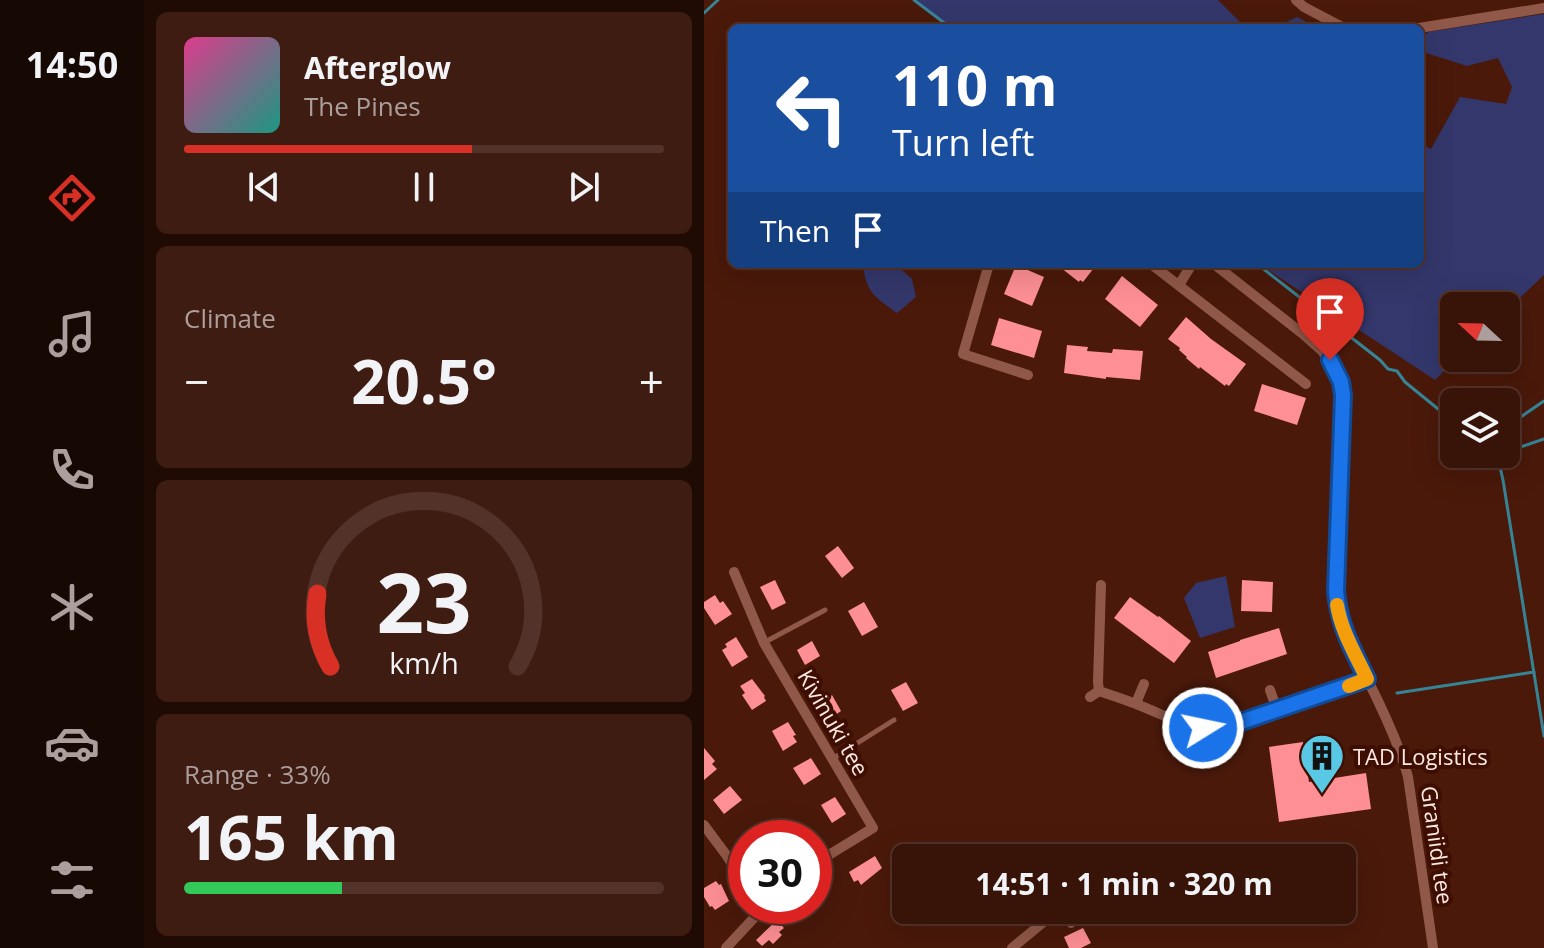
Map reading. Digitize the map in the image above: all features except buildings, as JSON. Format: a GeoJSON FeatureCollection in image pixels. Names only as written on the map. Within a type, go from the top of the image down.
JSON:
{"type":"FeatureCollection","features":[{"type":"Feature","properties":{"kind":"street"},"geometry":{"type":"LineString","coordinates":[[1296,0],[1336,24]]}},
{"type":"Feature","properties":{"kind":"street"},"geometry":{"type":"LineString","coordinates":[[1424,27],[1544,8]]}},
{"type":"Feature","properties":{"kind":"street"},"geometry":{"type":"LineString","coordinates":[[988,268],[963,354],[1028,375]]}},
{"type":"Feature","properties":{"kind":"street"},"geometry":{"type":"LineString","coordinates":[[1156,268],[1306,384]]}},
{"type":"Feature","properties":{"kind":"street"},"geometry":{"type":"LineString","coordinates":[[1179,285],[1190,268]]}},
{"type":"Feature","properties":{"kind":"street","name":"Graniidi tee"},"geometry":{"type":"LineString","coordinates":[[1219,268],[1322,351],[1341,382],[1337,600],[1340,619],[1400,750],[1408,777],[1433,948]]}},
{"type":"Feature","properties":{"kind":"street","name":"Kivinuki tee"},"geometry":{"type":"LineString","coordinates":[[734,572],[764,643],[873,828],[832,853]]}},
{"type":"Feature","properties":{"kind":"street"},"geometry":{"type":"LineString","coordinates":[[1101,585],[1095,694],[1136,703],[1182,724],[1217,728],[1367,679]]}},
{"type":"Feature","properties":{"kind":"street"},"geometry":{"type":"LineString","coordinates":[[1136,703],[1144,684]]}},
{"type":"Feature","properties":{"kind":"street"},"geometry":{"type":"LineString","coordinates":[[1270,690],[1277,710]]}},
{"type":"Feature","properties":{"kind":"street"},"geometry":{"type":"LineString","coordinates":[[1217,728],[1220,749]]}},
{"type":"Feature","properties":{"kind":"street"},"geometry":{"type":"LineString","coordinates":[[704,825],[728,858]]}},
{"type":"Feature","properties":{"kind":"street"},"geometry":{"type":"LineString","coordinates":[[729,947],[747,924]]}},
{"type":"Feature","properties":{"kind":"street"},"geometry":{"type":"LineString","coordinates":[[1012,948],[1042,924]]}},
{"type":"Feature","properties":{"kind":"lane"},"geometry":{"type":"LineString","coordinates":[[764,643],[825,610]]}},
{"type":"Feature","properties":{"kind":"lane"},"geometry":{"type":"LineString","coordinates":[[832,759],[894,720]]}},
{"type":"Feature","properties":{"kind":"shaded area"},"geometry":{"type":"Polygon","coordinates":[[[913,0],[1218,0],[1242,24],[946,24],[913,0]]]}},
{"type":"Feature","properties":{"kind":"shaded area"},"geometry":{"type":"Polygon","coordinates":[[[1544,14],[1544,275],[1520,298],[1520,292],[1440,292],[1440,372],[1443,372],[1435,380],[1265,268],[1424,268],[1424,145],[1431,149],[1460,97],[1506,104],[1512,87],[1498,58],[1467,66],[1424,52],[1424,36],[1428,32],[1544,14]]]}},
{"type":"Feature","properties":{"kind":"shaded area"},"geometry":{"type":"Polygon","coordinates":[[[1297,17],[1310,24],[1282,24],[1297,17]]]}},
{"type":"Feature","properties":{"kind":"shaded area"},"geometry":{"type":"Polygon","coordinates":[[[864,268],[900,268],[912,279],[916,297],[897,313],[873,293],[866,282],[864,268]]]}},
{"type":"Feature","properties":{"kind":"shaded area"},"geometry":{"type":"Polygon","coordinates":[[[1226,576],[1235,627],[1200,638],[1184,598],[1196,583],[1226,576]]]}},
{"type":"Feature","properties":{"kind":"waterway"},"geometry":{"type":"LineString","coordinates":[[704,13],[718,0]]}},
{"type":"Feature","properties":{"kind":"waterway"},"geometry":{"type":"LineString","coordinates":[[914,0],[946,24]]}},
{"type":"Feature","properties":{"kind":"waterway"},"geometry":{"type":"LineString","coordinates":[[1262,268],[1388,369],[1397,371],[1405,382],[1440,411]]}},
{"type":"Feature","properties":{"kind":"waterway"},"geometry":{"type":"LineString","coordinates":[[1520,417],[1544,401]]}},
{"type":"Feature","properties":{"kind":"waterway"},"geometry":{"type":"LineString","coordinates":[[1520,447],[1544,439]]}},
{"type":"Feature","properties":{"kind":"waterway"},"geometry":{"type":"LineString","coordinates":[[1500,468],[1544,736]]}},
{"type":"Feature","properties":{"kind":"waterway"},"geometry":{"type":"LineString","coordinates":[[1397,693],[1534,672]]}},
{"type":"Feature","properties":{"kind":"slow traffic"},"geometry":{"type":"LineString","coordinates":[[1337,605],[1349,642],[1367,679],[1349,686]]}},
{"type":"Feature","properties":{"kind":"place","name":"TAD Logistics"},"geometry":{"type":"Point","coordinates":[1322,795]}},
{"type":"Feature","properties":{"kind":"route"},"geometry":{"type":"LineString","coordinates":[[1203,728],[1229,726],[1367,679],[1349,642],[1338,609],[1336,591],[1343,395],[1341,382],[1330,360]]}}]}
